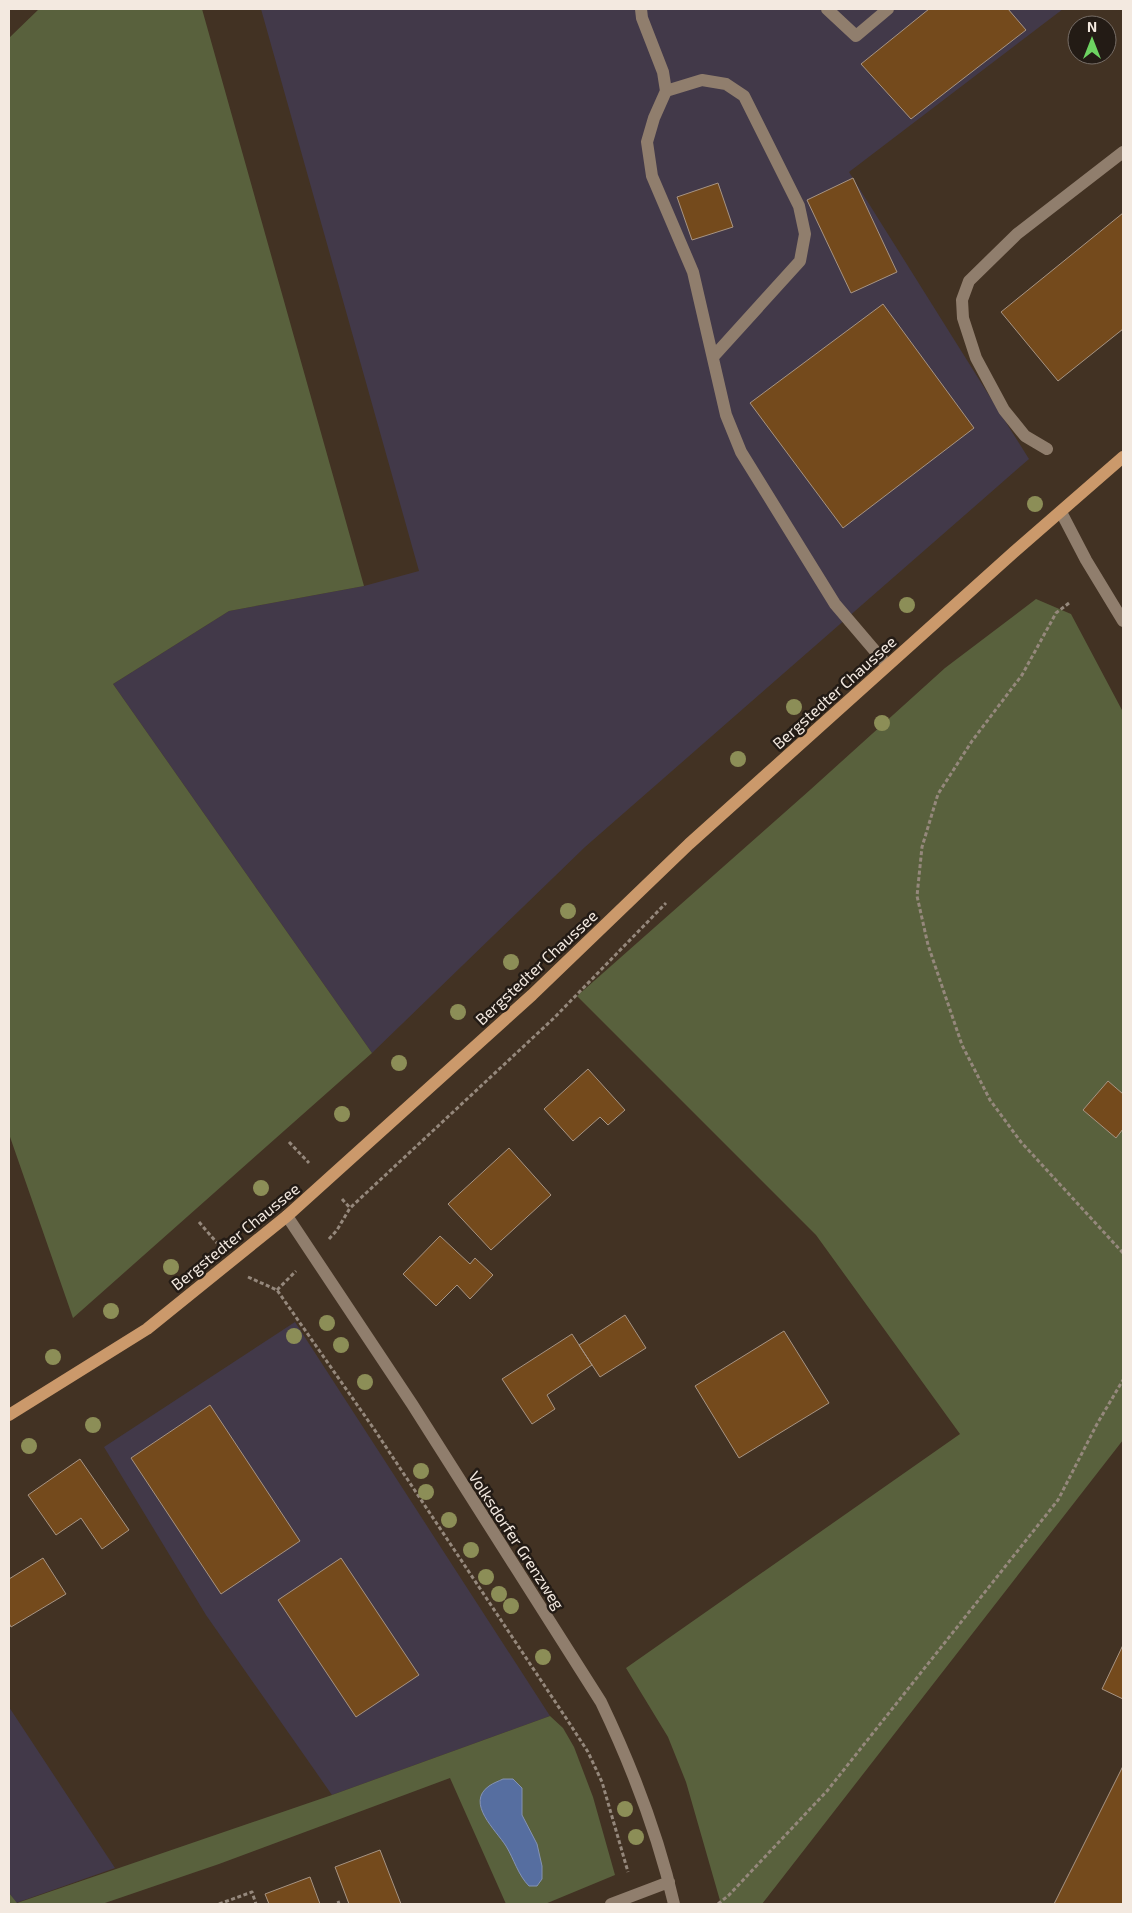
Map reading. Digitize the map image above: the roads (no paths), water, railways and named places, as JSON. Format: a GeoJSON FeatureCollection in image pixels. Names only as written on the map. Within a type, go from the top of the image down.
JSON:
{"type":"FeatureCollection","features":[{"type":"Feature","properties":{"kind":"main road","name":"Bergstedter Chaussee"},"geometry":{"type":"LineString","coordinates":[[9,1415],[147,1329],[287,1216],[532,995],[689,844],[887,665],[1123,457]]}},
{"type":"Feature","properties":{"kind":"street"},"geometry":{"type":"LineString","coordinates":[[641,9],[642,18],[663,72],[666,91],[654,118],[647,142],[652,176],[692,272],[726,416],[742,452],[836,604],[887,665]]}},
{"type":"Feature","properties":{"kind":"street"},"geometry":{"type":"LineString","coordinates":[[827,9],[856,36],[888,9]]}},
{"type":"Feature","properties":{"kind":"street"},"geometry":{"type":"LineString","coordinates":[[666,91],[702,80],[726,84],[744,96],[798,206],[805,234],[800,261],[713,357]]}},
{"type":"Feature","properties":{"kind":"street"},"geometry":{"type":"LineString","coordinates":[[1047,449],[1024,436],[1004,410],[976,358],[963,318],[962,300],[969,281],[1017,234],[1123,152]]}},
{"type":"Feature","properties":{"kind":"street"},"geometry":{"type":"LineString","coordinates":[[1061,512],[1086,560],[1123,621]]}},
{"type":"Feature","properties":{"kind":"street","name":"Volksdorfer Grenzweg"},"geometry":{"type":"LineString","coordinates":[[287,1216],[412,1404],[601,1702],[626,1754],[644,1802],[662,1852],[674,1904]]}},
{"type":"Feature","properties":{"kind":"street"},"geometry":{"type":"LineString","coordinates":[[611,1904],[669,1882]]}},
{"type":"Feature","properties":{"kind":"water"},"geometry":{"type":"Polygon","coordinates":[[[503,1779],[513,1779],[522,1788],[522,1815],[537,1844],[542,1866],[542,1879],[537,1886],[529,1886],[525,1882],[506,1846],[481,1808],[480,1800],[482,1793],[491,1785],[503,1779]]]}}]}
